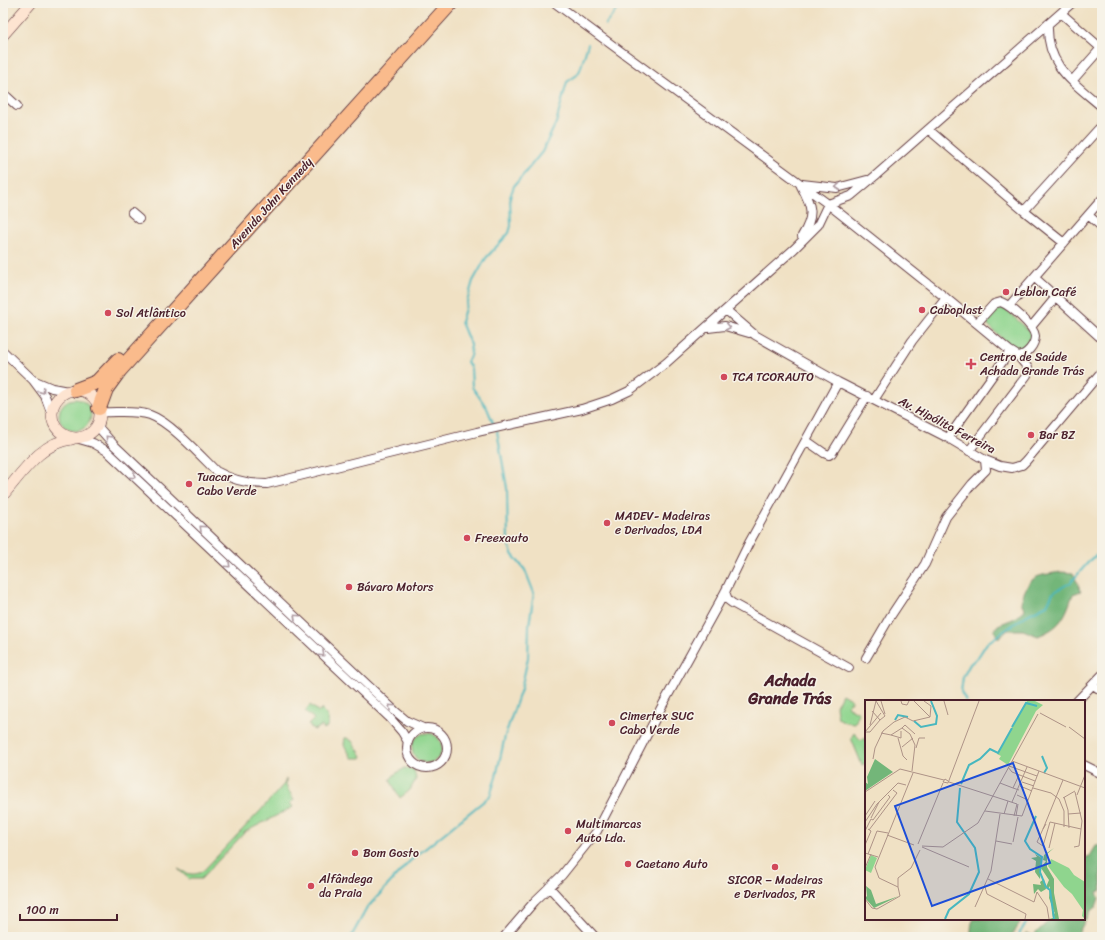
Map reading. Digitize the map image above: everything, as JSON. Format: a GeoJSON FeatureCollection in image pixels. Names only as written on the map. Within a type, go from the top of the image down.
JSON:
{"type":"FeatureCollection","features":[{"type":"Feature","properties":{"kind":"highway","name":"Avenida John Kennedy"},"geometry":{"type":"LineString","coordinates":[[72,390],[97,382],[114,365],[439,3]]}},
{"type":"Feature","properties":{"kind":"highway","name":"Avenida John Kennedy"},"geometry":{"type":"LineString","coordinates":[[100,413],[106,389],[119,371],[451,3]]}},
{"type":"Feature","properties":{"kind":"street"},"geometry":{"type":"LineString","coordinates":[[3,35],[31,3]]}},
{"type":"Feature","properties":{"kind":"street"},"geometry":{"type":"LineString","coordinates":[[555,3],[828,204],[1018,356],[1027,366],[1027,375],[968,451]]}},
{"type":"Feature","properties":{"kind":"street"},"geometry":{"type":"LineString","coordinates":[[100,413],[133,412],[150,416],[165,424],[216,470],[235,480],[255,484],[278,483],[587,407],[612,399],[629,391],[660,368],[794,249],[818,225],[828,204],[850,196],[875,176],[1072,3]]}},
{"type":"Feature","properties":{"kind":"street"},"geometry":{"type":"LineString","coordinates":[[1061,13],[1102,48],[1072,82]]}},
{"type":"Feature","properties":{"kind":"street"},"geometry":{"type":"LineString","coordinates":[[1048,24],[1048,40],[1051,53],[1058,67],[1072,82],[1102,107]]}},
{"type":"Feature","properties":{"kind":"street"},"geometry":{"type":"LineString","coordinates":[[3,93],[18,106]]}},
{"type":"Feature","properties":{"kind":"street"},"geometry":{"type":"LineString","coordinates":[[1024,211],[1102,125]]}},
{"type":"Feature","properties":{"kind":"street"},"geometry":{"type":"LineString","coordinates":[[929,130],[1064,243]]}},
{"type":"Feature","properties":{"kind":"street"},"geometry":{"type":"LineString","coordinates":[[799,184],[837,188],[856,184],[875,176]]}},
{"type":"Feature","properties":{"kind":"street"},"geometry":{"type":"LineString","coordinates":[[794,249],[806,230],[811,218],[809,201],[799,184]]}},
{"type":"Feature","properties":{"kind":"street"},"geometry":{"type":"LineString","coordinates":[[1009,306],[1035,278],[1102,199]]}},
{"type":"Feature","properties":{"kind":"street"},"geometry":{"type":"LineString","coordinates":[[132,213],[139,219]]}},
{"type":"Feature","properties":{"kind":"street"},"geometry":{"type":"LineString","coordinates":[[1088,216],[1102,227]]}},
{"type":"Feature","properties":{"kind":"street"},"geometry":{"type":"LineString","coordinates":[[1035,278],[1102,339]]}},
{"type":"Feature","properties":{"kind":"street"},"geometry":{"type":"LineString","coordinates":[[1031,327],[1056,297]]}},
{"type":"Feature","properties":{"kind":"street"},"geometry":{"type":"LineString","coordinates":[[807,441],[824,453],[832,453],[870,398],[946,298]]}},
{"type":"Feature","properties":{"kind":"street"},"geometry":{"type":"LineString","coordinates":[[977,323],[994,304],[1001,302],[1009,306],[1035,332],[1034,343],[1023,355],[1018,356]]}},
{"type":"Feature","properties":{"kind":"street"},"geometry":{"type":"LineString","coordinates":[[726,310],[755,335]]}},
{"type":"Feature","properties":{"kind":"street"},"geometry":{"type":"LineString","coordinates":[[702,331],[713,326],[725,326],[755,335]]}},
{"type":"Feature","properties":{"kind":"street","name":"Av. Hipólito Ferreira"},"geometry":{"type":"LineString","coordinates":[[755,335],[838,382],[948,438],[968,451],[985,460],[1006,468],[1022,465],[1102,371]]}},
{"type":"Feature","properties":{"kind":"street"},"geometry":{"type":"LineString","coordinates":[[3,351],[33,380],[45,396],[51,412],[53,424],[48,447]]}},
{"type":"Feature","properties":{"kind":"street"},"geometry":{"type":"LineString","coordinates":[[948,438],[1010,351]]}},
{"type":"Feature","properties":{"kind":"street"},"geometry":{"type":"LineString","coordinates":[[33,380],[52,388],[72,390],[90,395],[100,413],[99,428],[109,441],[395,711],[407,721],[423,728],[435,729],[445,737],[447,750],[442,761],[431,767],[419,766],[410,758],[408,752],[408,742],[412,734],[423,728]]}},
{"type":"Feature","properties":{"kind":"street"},"geometry":{"type":"LineString","coordinates":[[504,937],[549,887],[562,875],[597,831],[658,713],[725,592],[749,543],[807,441],[838,382]]}},
{"type":"Feature","properties":{"kind":"street"},"geometry":{"type":"LineString","coordinates":[[51,412],[56,399],[72,390]]}},
{"type":"Feature","properties":{"kind":"street"},"geometry":{"type":"LineString","coordinates":[[3,495],[48,447],[60,441],[76,439],[93,432],[100,413]]}},
{"type":"Feature","properties":{"kind":"street"},"geometry":{"type":"LineString","coordinates":[[53,424],[61,434],[93,443],[107,452],[389,717],[402,732],[408,742]]}},
{"type":"Feature","properties":{"kind":"street"},"geometry":{"type":"LineString","coordinates":[[866,658],[924,564],[946,517],[972,484],[986,470],[985,460]]}},
{"type":"Feature","properties":{"kind":"street"},"geometry":{"type":"LineString","coordinates":[[725,592],[728,600],[732,603],[848,668]]}},
{"type":"Feature","properties":{"kind":"street"},"geometry":{"type":"LineString","coordinates":[[1078,700],[1102,675]]}},
{"type":"Feature","properties":{"kind":"street"},"geometry":{"type":"LineString","coordinates":[[1093,685],[1102,691]]}},
{"type":"Feature","properties":{"kind":"street"},"geometry":{"type":"LineString","coordinates":[[1085,766],[1102,774]]}},
{"type":"Feature","properties":{"kind":"street"},"geometry":{"type":"LineString","coordinates":[[549,887],[595,937]]}},
{"type":"Feature","properties":{"kind":"green space"},"geometry":{"type":"Polygon","coordinates":[[[997,307],[1005,308],[1032,334],[1031,341],[1024,350],[1014,350],[988,325],[988,318],[997,307]]]}},
{"type":"Feature","properties":{"kind":"green space"},"geometry":{"type":"Polygon","coordinates":[[[72,399],[78,399],[88,406],[91,415],[90,421],[84,428],[78,431],[72,431],[62,424],[59,418],[59,412],[66,402],[72,399]]]}},
{"type":"Feature","properties":{"kind":"green space"},"geometry":{"type":"Polygon","coordinates":[[[1061,572],[1073,573],[1081,591],[1073,594],[1064,615],[1057,625],[1046,633],[1038,636],[1023,630],[1008,630],[998,638],[994,630],[998,625],[1013,619],[1025,610],[1021,602],[1030,582],[1039,576],[1061,572]]]}},
{"type":"Feature","properties":{"kind":"green space"},"geometry":{"type":"Polygon","coordinates":[[[842,694],[852,700],[847,706],[859,713],[855,723],[845,722],[838,718],[836,706],[842,694]]]}},
{"type":"Feature","properties":{"kind":"green space"},"geometry":{"type":"Polygon","coordinates":[[[310,705],[319,712],[321,709],[326,714],[328,724],[324,730],[322,726],[314,730],[308,725],[314,719],[305,711],[310,705]]]}},
{"type":"Feature","properties":{"kind":"green space"},"geometry":{"type":"Polygon","coordinates":[[[427,733],[433,734],[441,742],[441,754],[433,762],[427,763],[421,762],[413,754],[412,748],[413,742],[421,734],[427,733]]]}},
{"type":"Feature","properties":{"kind":"green space"},"geometry":{"type":"Polygon","coordinates":[[[854,733],[861,740],[865,738],[865,764],[862,765],[851,738],[854,733]]]}},
{"type":"Feature","properties":{"kind":"green space"},"geometry":{"type":"Polygon","coordinates":[[[345,737],[352,741],[362,756],[361,758],[352,758],[344,745],[345,737]]]}},
{"type":"Feature","properties":{"kind":"green space"},"geometry":{"type":"Polygon","coordinates":[[[405,768],[414,770],[416,779],[410,790],[400,798],[390,780],[395,774],[405,768]]]}},
{"type":"Feature","properties":{"kind":"green space"},"geometry":{"type":"Polygon","coordinates":[[[286,779],[286,786],[294,800],[290,803],[293,807],[245,832],[201,879],[189,879],[178,869],[191,874],[197,874],[204,870],[261,810],[284,784],[286,779]]]}},
{"type":"Feature","properties":{"kind":"green space"},"geometry":{"type":"Polygon","coordinates":[[[1102,845],[1102,890],[1097,892],[1099,898],[1096,907],[1090,911],[1078,934],[1074,937],[1022,937],[1027,933],[1034,936],[1037,931],[1049,920],[1085,920],[1085,858],[1090,856],[1096,846],[1102,845]]]}},
{"type":"Feature","properties":{"kind":"green space"},"geometry":{"type":"Polygon","coordinates":[[[974,920],[1022,920],[1011,937],[970,937],[974,920]]]}},
{"type":"Feature","properties":{"kind":"waterway"},"geometry":{"type":"LineString","coordinates":[[605,25],[622,3]]}},
{"type":"Feature","properties":{"kind":"waterway"},"geometry":{"type":"LineString","coordinates":[[494,425],[487,408],[472,387],[471,368],[467,362],[471,354],[470,344],[461,322],[473,281],[486,258],[509,233],[511,226],[510,197],[514,186],[542,152],[556,123],[567,82],[577,75],[580,70],[588,44]]}},
{"type":"Feature","properties":{"kind":"waterway"},"geometry":{"type":"LineString","coordinates":[[351,937],[367,908],[410,861],[490,796],[496,777],[505,736],[521,689],[528,658],[529,625],[534,593],[525,570],[512,554],[508,542],[507,488],[497,431]]}},
{"type":"Feature","properties":{"kind":"waterway"},"geometry":{"type":"LineString","coordinates":[[965,700],[961,692],[963,677],[970,664],[978,657],[987,643],[1027,615],[1047,605],[1053,593],[1071,582],[1102,549]]}},
{"type":"Feature","properties":{"kind":"waterway"},"geometry":{"type":"LineString","coordinates":[[1017,937],[1028,920]]}},
{"type":"Feature","properties":{"kind":"place","name":"Leblon Café"},"geometry":{"type":"Point","coordinates":[1006,292]}},
{"type":"Feature","properties":{"kind":"place","name":"Caboplast"},"geometry":{"type":"Point","coordinates":[922,310]}},
{"type":"Feature","properties":{"kind":"place","name":"Sol Atlântico"},"geometry":{"type":"Point","coordinates":[108,313]}},
{"type":"Feature","properties":{"kind":"place","name":"Centro de Saúde Achada Grande Trás"},"geometry":{"type":"Point","coordinates":[971,364]}},
{"type":"Feature","properties":{"kind":"place","name":"TCA TCORAUTO"},"geometry":{"type":"Point","coordinates":[724,377]}},
{"type":"Feature","properties":{"kind":"place","name":"Bar BZ"},"geometry":{"type":"Point","coordinates":[1031,435]}},
{"type":"Feature","properties":{"kind":"place","name":"Tuacar Cabo Verde"},"geometry":{"type":"Point","coordinates":[189,484]}},
{"type":"Feature","properties":{"kind":"place","name":"MADEV- Madeiras e Derivados, LDA"},"geometry":{"type":"Point","coordinates":[607,523]}},
{"type":"Feature","properties":{"kind":"place","name":"Freexauto"},"geometry":{"type":"Point","coordinates":[467,538]}},
{"type":"Feature","properties":{"kind":"place","name":"Bávaro Motors"},"geometry":{"type":"Point","coordinates":[349,587]}},
{"type":"Feature","properties":{"kind":"place","name":"Cimertex SUC Cabo Verde"},"geometry":{"type":"Point","coordinates":[612,723]}},
{"type":"Feature","properties":{"kind":"place","name":"Multimarcas Auto Lda."},"geometry":{"type":"Point","coordinates":[568,831]}},
{"type":"Feature","properties":{"kind":"place","name":"Bom Gosto"},"geometry":{"type":"Point","coordinates":[355,853]}},
{"type":"Feature","properties":{"kind":"place","name":"Caetano Auto"},"geometry":{"type":"Point","coordinates":[628,864]}},
{"type":"Feature","properties":{"kind":"place","name":"SICOR – Madeiras e Derivados, PR"},"geometry":{"type":"Point","coordinates":[775,867]}},
{"type":"Feature","properties":{"kind":"place","name":"Alfândega da Praia"},"geometry":{"type":"Point","coordinates":[311,886]}},
{"type":"Feature","properties":{"kind":"district","name":"Achada Grande Trás"},"geometry":{"type":"Point","coordinates":[790,689]}}]}
